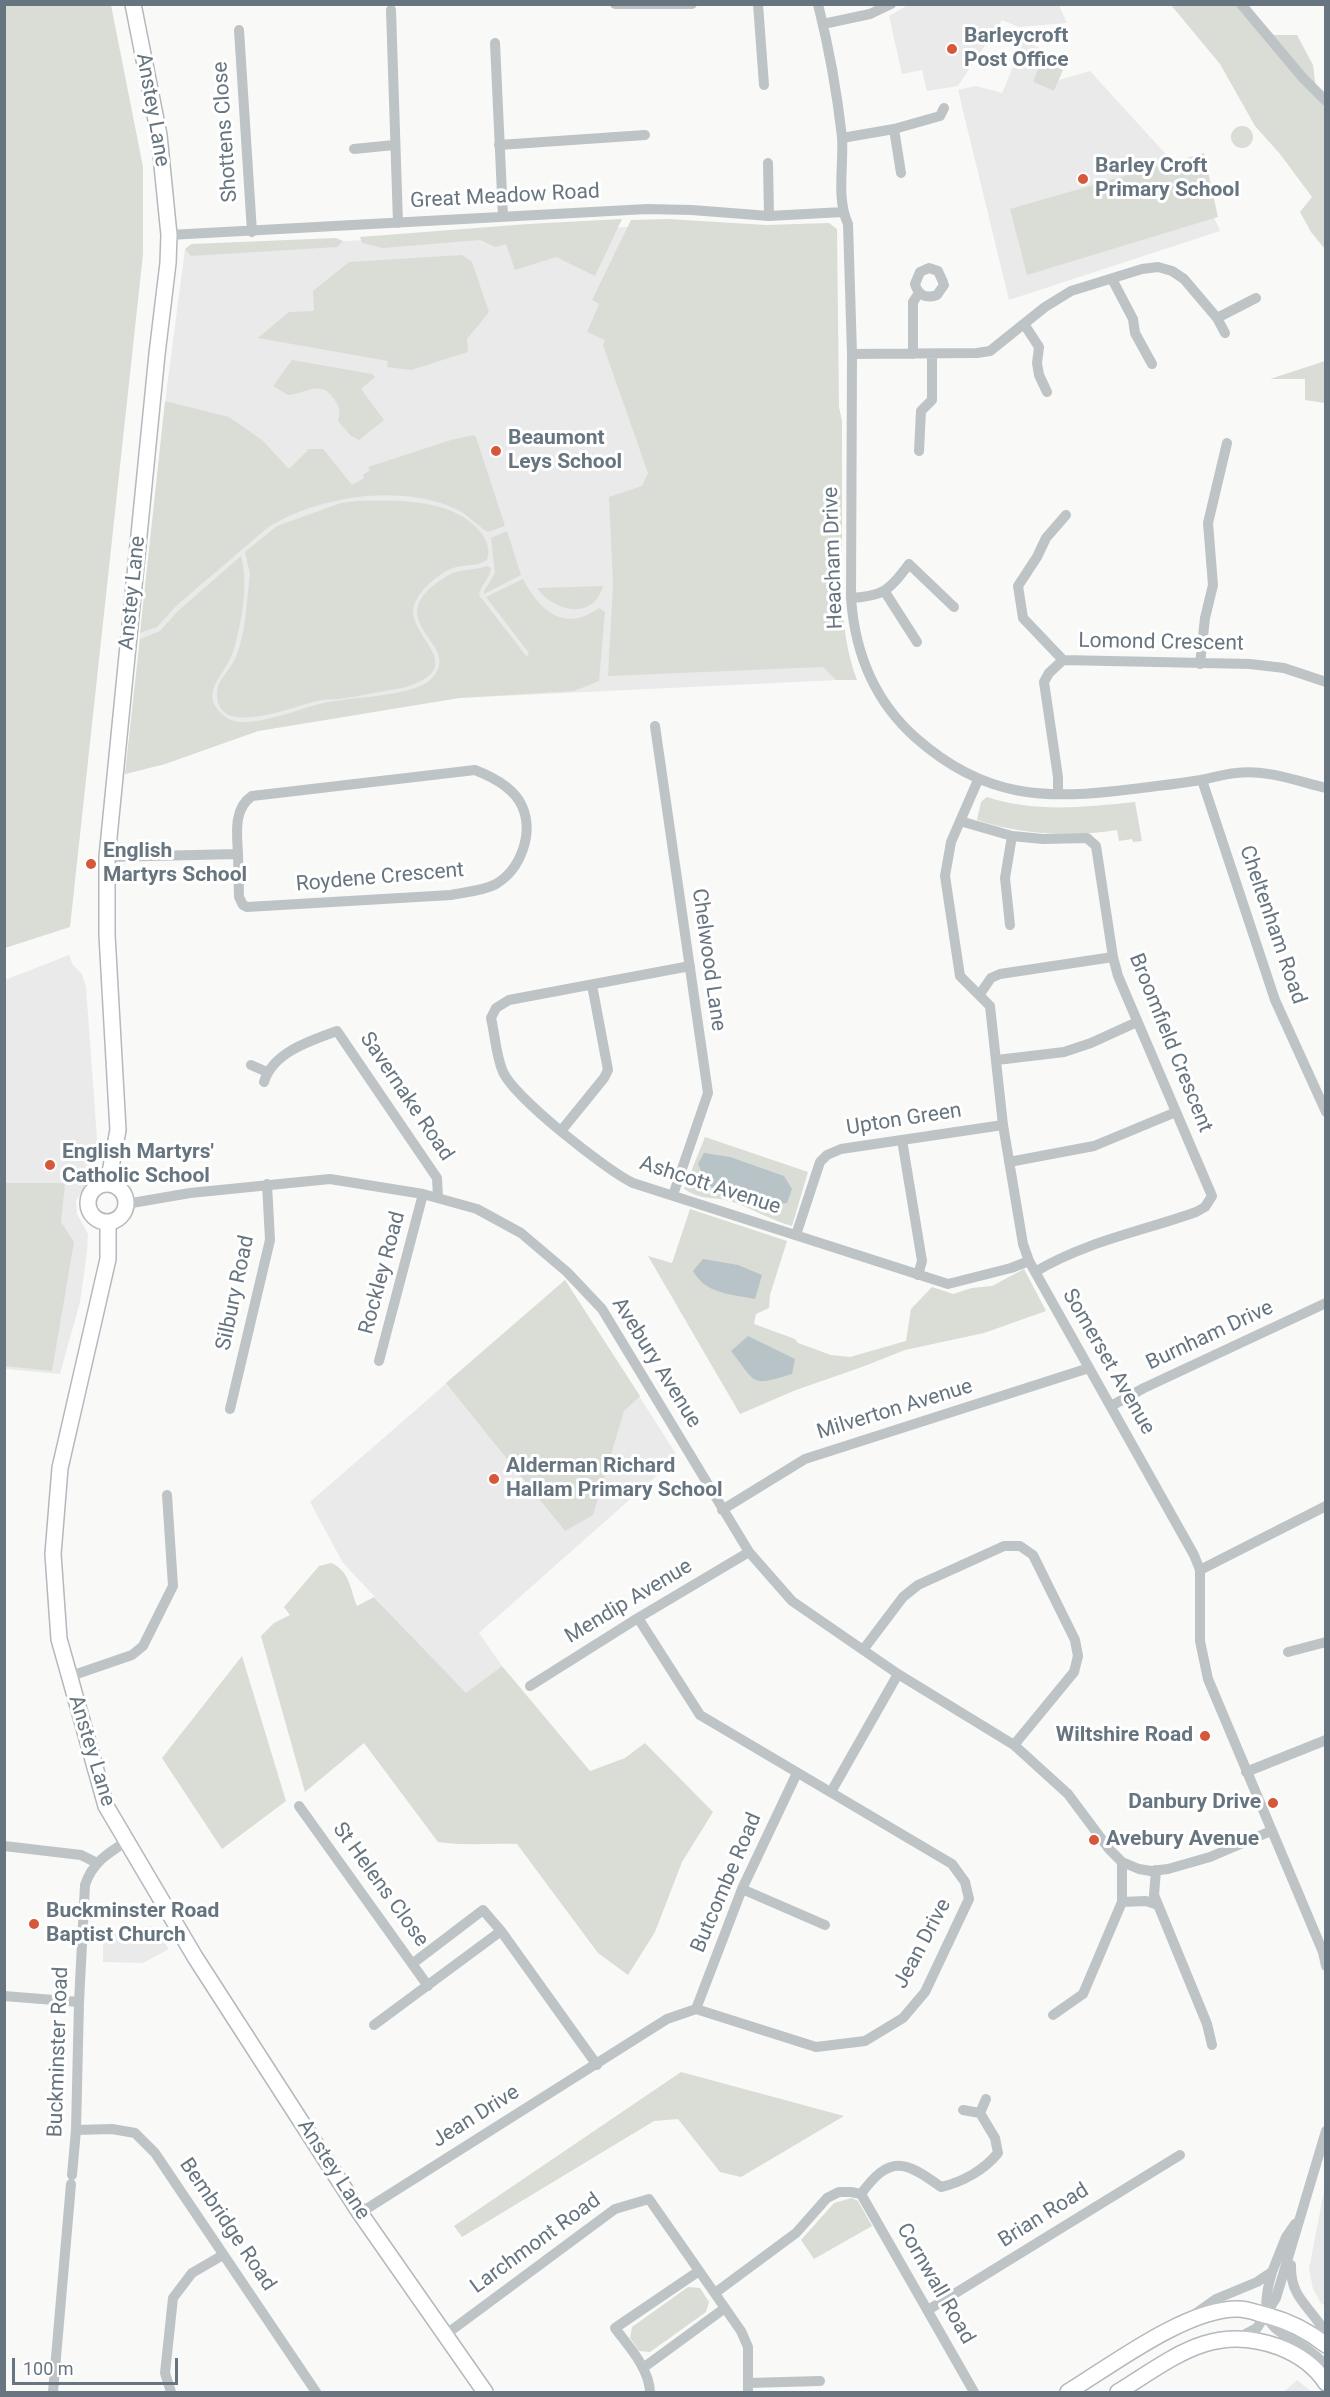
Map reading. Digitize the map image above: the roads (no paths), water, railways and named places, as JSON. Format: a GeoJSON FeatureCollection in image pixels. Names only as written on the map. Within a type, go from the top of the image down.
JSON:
{"type":"FeatureCollection","features":[{"type":"Feature","properties":{"kind":"main road","name":"Anstey Lane"},"geometry":{"type":"LineString","coordinates":[[108,1183],[118,1130],[107,935],[107,857],[169,235],[159,135],[133,4]]}},
{"type":"Feature","properties":{"kind":"main road"},"geometry":{"type":"LineString","coordinates":[[108,1183],[121,1189],[126,1204],[124,1212],[116,1220],[108,1222],[100,1221],[91,1214],[88,1202],[94,1188],[108,1183]]}},
{"type":"Feature","properties":{"kind":"main road","name":"Anstey Lane"},"geometry":{"type":"LineString","coordinates":[[108,1222],[108,1259],[60,1468],[52,1554],[59,1639],[106,1806],[195,1957],[360,2213],[485,2392]]}},
{"type":"Feature","properties":{"kind":"main road"},"geometry":{"type":"LineString","coordinates":[[1068,2392],[1184,2321],[1214,2312],[1239,2309],[1286,2321],[1311,2333],[1326,2346]]}},
{"type":"Feature","properties":{"kind":"main road"},"geometry":{"type":"LineString","coordinates":[[1118,2392],[1200,2344],[1238,2338],[1259,2340],[1290,2352],[1317,2370],[1326,2383]]}},
{"type":"Feature","properties":{"kind":"street"},"geometry":{"type":"LineString","coordinates":[[615,4],[692,4]]}},
{"type":"Feature","properties":{"kind":"street"},"geometry":{"type":"LineString","coordinates":[[758,4],[764,85]]}},
{"type":"Feature","properties":{"kind":"street","name":"Heacham Drive"},"geometry":{"type":"LineString","coordinates":[[818,4],[830,55],[842,138],[843,212],[848,224],[852,354],[851,598],[853,626],[858,650],[875,688],[899,723],[929,750],[978,780],[1012,791],[1048,796],[1088,794],[1202,780],[1237,772],[1276,775],[1326,788]]}},
{"type":"Feature","properties":{"kind":"street"},"geometry":{"type":"LineString","coordinates":[[823,24],[878,11],[891,4]]}},
{"type":"Feature","properties":{"kind":"street"},"geometry":{"type":"LineString","coordinates":[[1241,4],[1308,84],[1326,101]]}},
{"type":"Feature","properties":{"kind":"street"},"geometry":{"type":"LineString","coordinates":[[391,10],[398,223]]}},
{"type":"Feature","properties":{"kind":"street","name":"Shottens Close"},"geometry":{"type":"LineString","coordinates":[[239,30],[252,232]]}},
{"type":"Feature","properties":{"kind":"street"},"geometry":{"type":"LineString","coordinates":[[495,43],[503,216]]}},
{"type":"Feature","properties":{"kind":"street"},"geometry":{"type":"LineString","coordinates":[[842,138],[894,129],[940,116],[944,108]]}},
{"type":"Feature","properties":{"kind":"street"},"geometry":{"type":"LineString","coordinates":[[894,129],[901,173]]}},
{"type":"Feature","properties":{"kind":"street"},"geometry":{"type":"LineString","coordinates":[[499,145],[645,135]]}},
{"type":"Feature","properties":{"kind":"street"},"geometry":{"type":"LineString","coordinates":[[354,149],[394,145]]}},
{"type":"Feature","properties":{"kind":"street"},"geometry":{"type":"LineString","coordinates":[[768,163],[769,216]]}},
{"type":"Feature","properties":{"kind":"street","name":"Great Meadow Road"},"geometry":{"type":"LineString","coordinates":[[169,235],[647,209],[769,216],[843,212]]}},
{"type":"Feature","properties":{"kind":"street"},"geometry":{"type":"LineString","coordinates":[[852,354],[990,351],[1045,308],[1071,291],[1142,269],[1158,267],[1172,271],[1184,279],[1217,318],[1225,333]]}},
{"type":"Feature","properties":{"kind":"street"},"geometry":{"type":"LineString","coordinates":[[924,269],[938,271],[944,283],[940,292],[932,297],[919,293],[915,280],[924,269]]}},
{"type":"Feature","properties":{"kind":"street"},"geometry":{"type":"LineString","coordinates":[[1112,279],[1133,319],[1135,333],[1152,364]]}},
{"type":"Feature","properties":{"kind":"street"},"geometry":{"type":"LineString","coordinates":[[913,354],[913,302],[919,293]]}},
{"type":"Feature","properties":{"kind":"street"},"geometry":{"type":"LineString","coordinates":[[1217,318],[1256,298]]}},
{"type":"Feature","properties":{"kind":"street"},"geometry":{"type":"LineString","coordinates":[[1024,324],[1039,347],[1037,363],[1039,375],[1047,392]]}},
{"type":"Feature","properties":{"kind":"street"},"geometry":{"type":"LineString","coordinates":[[919,451],[921,411],[932,400],[932,354]]}},
{"type":"Feature","properties":{"kind":"street"},"geometry":{"type":"LineString","coordinates":[[1200,664],[1205,618],[1213,585],[1208,523],[1227,443]]}},
{"type":"Feature","properties":{"kind":"street"},"geometry":{"type":"LineString","coordinates":[[1063,660],[1023,618],[1018,586],[1046,538],[1066,515]]}},
{"type":"Feature","properties":{"kind":"street"},"geometry":{"type":"LineString","coordinates":[[851,598],[885,592],[909,564],[954,607]]}},
{"type":"Feature","properties":{"kind":"street"},"geometry":{"type":"LineString","coordinates":[[885,592],[917,642]]}},
{"type":"Feature","properties":{"kind":"street","name":"Lomond Crescent"},"geometry":{"type":"LineString","coordinates":[[1058,794],[1058,777],[1044,682],[1049,673],[1063,660],[1250,664],[1284,668],[1326,682]]}},
{"type":"Feature","properties":{"kind":"street","name":"Chelwood Lane"},"geometry":{"type":"LineString","coordinates":[[655,726],[708,1093],[673,1195]]}},
{"type":"Feature","properties":{"kind":"street","name":"Roydene Crescent"},"geometry":{"type":"LineString","coordinates":[[475,770],[502,784],[522,806],[525,817],[526,840],[517,862],[496,884],[450,895],[247,907],[243,905],[239,897],[238,854],[238,818],[245,801],[252,796],[475,770]]}},
{"type":"Feature","properties":{"kind":"street","name":"Somerset Avenue"},"geometry":{"type":"LineString","coordinates":[[978,780],[951,842],[945,876],[957,965],[964,981],[990,1006],[1003,1125],[1023,1244],[1029,1261],[1186,1539],[1200,1570],[1202,1661],[1246,1772],[1324,1953],[1326,1966]]}},
{"type":"Feature","properties":{"kind":"street","name":"Cheltenham Road"},"geometry":{"type":"LineString","coordinates":[[1202,780],[1275,1000],[1326,1112]]}},
{"type":"Feature","properties":{"kind":"street","name":"Broomfield Crescent"},"geometry":{"type":"LineString","coordinates":[[960,821],[1012,836],[1042,839],[1087,838],[1096,846],[1113,957],[1137,1022],[1212,1196],[1210,1202],[1196,1212],[1077,1251],[1056,1259],[1035,1272]]}},
{"type":"Feature","properties":{"kind":"street"},"geometry":{"type":"LineString","coordinates":[[1010,925],[1005,878],[1012,836]]}},
{"type":"Feature","properties":{"kind":"street"},"geometry":{"type":"LineString","coordinates":[[107,857],[238,854]]}},
{"type":"Feature","properties":{"kind":"street"},"geometry":{"type":"LineString","coordinates":[[980,994],[990,978],[1000,974],[1113,957]]}},
{"type":"Feature","properties":{"kind":"street"},"geometry":{"type":"LineString","coordinates":[[561,1131],[608,1070],[592,985],[690,966]]}},
{"type":"Feature","properties":{"kind":"street","name":"Ashcott Avenue"},"geometry":{"type":"LineString","coordinates":[[592,985],[509,1000],[496,1008],[491,1018],[501,1066],[509,1081],[561,1131],[618,1176],[948,1284],[1011,1268],[1029,1261]]}},
{"type":"Feature","properties":{"kind":"street"},"geometry":{"type":"LineString","coordinates":[[997,1060],[1064,1052],[1091,1043],[1137,1022]]}},
{"type":"Feature","properties":{"kind":"street","name":"Savernake Road"},"geometry":{"type":"LineString","coordinates":[[251,1065],[266,1077],[271,1066],[286,1054],[313,1040],[338,1031],[437,1178],[438,1197]]}},
{"type":"Feature","properties":{"kind":"street"},"geometry":{"type":"LineString","coordinates":[[1009,1162],[1094,1146],[1176,1112]]}},
{"type":"Feature","properties":{"kind":"street","name":"Upton Green"},"geometry":{"type":"LineString","coordinates":[[796,1235],[818,1167],[827,1155],[841,1149],[1003,1125]]}},
{"type":"Feature","properties":{"kind":"street"},"geometry":{"type":"LineString","coordinates":[[902,1140],[922,1261],[918,1275]]}},
{"type":"Feature","properties":{"kind":"street","name":"Avebury Avenue"},"geometry":{"type":"LineString","coordinates":[[126,1204],[190,1193],[330,1179],[438,1197],[477,1209],[521,1233],[567,1272],[602,1309],[749,1552],[792,1600],[898,1674],[1014,1744],[1068,1794],[1109,1849],[1122,1862],[1139,1869],[1156,1870],[1210,1857],[1271,1831]]}},
{"type":"Feature","properties":{"kind":"street","name":"Silbury Road"},"geometry":{"type":"LineString","coordinates":[[230,1409],[270,1240],[267,1184]]}},
{"type":"Feature","properties":{"kind":"street","name":"Rockley Road"},"geometry":{"type":"LineString","coordinates":[[379,1361],[423,1194]]}},
{"type":"Feature","properties":{"kind":"street","name":"Burnham Drive"},"geometry":{"type":"LineString","coordinates":[[1111,1406],[1144,1388],[1326,1303]]}},
{"type":"Feature","properties":{"kind":"street","name":"Milverton Avenue"},"geometry":{"type":"LineString","coordinates":[[722,1510],[805,1459],[1089,1368]]}},
{"type":"Feature","properties":{"kind":"street"},"geometry":{"type":"LineString","coordinates":[[68,1677],[132,1655],[143,1646],[173,1586],[167,1495]]}},
{"type":"Feature","properties":{"kind":"street"},"geometry":{"type":"LineString","coordinates":[[1200,1570],[1326,1506]]}},
{"type":"Feature","properties":{"kind":"street"},"geometry":{"type":"LineString","coordinates":[[863,1650],[903,1597],[918,1585],[1004,1546],[1020,1546],[1033,1555],[1075,1640],[1078,1656],[1074,1672],[1014,1744]]}},
{"type":"Feature","properties":{"kind":"street","name":"Mendip Avenue"},"geometry":{"type":"LineString","coordinates":[[530,1686],[749,1552]]}},
{"type":"Feature","properties":{"kind":"street","name":"Jean Drive"},"geometry":{"type":"LineString","coordinates":[[360,2213],[667,2019],[696,2009],[816,2047],[865,2041],[903,2018],[925,1992],[969,1899],[965,1882],[952,1864],[700,1715],[638,1618]]}},
{"type":"Feature","properties":{"kind":"street"},"geometry":{"type":"LineString","coordinates":[[1288,1652],[1326,1642]]}},
{"type":"Feature","properties":{"kind":"street"},"geometry":{"type":"LineString","coordinates":[[831,1792],[898,1674]]}},
{"type":"Feature","properties":{"kind":"street"},"geometry":{"type":"LineString","coordinates":[[1246,1772],[1326,1740]]}},
{"type":"Feature","properties":{"kind":"street","name":"Butcombe Road"},"geometry":{"type":"LineString","coordinates":[[696,2009],[742,1889],[797,1773]]}},
{"type":"Feature","properties":{"kind":"street","name":"St Helens Close"},"geometry":{"type":"LineString","coordinates":[[299,1806],[428,1986]]}},
{"type":"Feature","properties":{"kind":"street"},"geometry":{"type":"LineString","coordinates":[[4,1846],[81,1855],[97,1863],[127,1841]]}},
{"type":"Feature","properties":{"kind":"street"},"geometry":{"type":"LineString","coordinates":[[1053,2015],[1083,1994],[1122,1902],[1122,1862]]}},
{"type":"Feature","properties":{"kind":"street","name":"Buckminster Road"},"geometry":{"type":"LineString","coordinates":[[52,2392],[76,2130],[79,2002],[86,1885],[89,1872],[97,1863]]}},
{"type":"Feature","properties":{"kind":"street"},"geometry":{"type":"LineString","coordinates":[[1156,1870],[1154,1895],[1207,2024],[1212,2045]]}},
{"type":"Feature","properties":{"kind":"street"},"geometry":{"type":"LineString","coordinates":[[742,1889],[825,1924]]}},
{"type":"Feature","properties":{"kind":"street"},"geometry":{"type":"LineString","coordinates":[[1122,1902],[1146,1901],[1158,1905]]}},
{"type":"Feature","properties":{"kind":"street"},"geometry":{"type":"LineString","coordinates":[[412,1964],[483,1910],[501,1931],[597,2065]]}},
{"type":"Feature","properties":{"kind":"street"},"geometry":{"type":"LineString","coordinates":[[374,2025],[501,1931]]}},
{"type":"Feature","properties":{"kind":"street"},"geometry":{"type":"LineString","coordinates":[[4,1996],[79,2002]]}},
{"type":"Feature","properties":{"kind":"street"},"geometry":{"type":"LineString","coordinates":[[980,2113],[986,2099]]}},
{"type":"Feature","properties":{"kind":"street"},"geometry":{"type":"LineString","coordinates":[[715,2294],[796,2234],[827,2198],[839,2192],[861,2194],[873,2178],[890,2166],[909,2166],[941,2187],[954,2184],[988,2165],[998,2152],[995,2138],[980,2113],[963,2110]]}},
{"type":"Feature","properties":{"kind":"street","name":"Bembridge Road"},"geometry":{"type":"LineString","coordinates":[[76,2130],[112,2129],[135,2133],[156,2153],[316,2392]]}},
{"type":"Feature","properties":{"kind":"street"},"geometry":{"type":"LineString","coordinates":[[1238,2338],[1257,2328],[1276,2298],[1326,2130]]}},
{"type":"Feature","properties":{"kind":"street","name":"Brian Road"},"geometry":{"type":"LineString","coordinates":[[928,2310],[1180,2155]]}},
{"type":"Feature","properties":{"kind":"street","name":"Cornwall Road"},"geometry":{"type":"LineString","coordinates":[[861,2194],[974,2392]]}},
{"type":"Feature","properties":{"kind":"street","name":"Larchmont Road"},"geometry":{"type":"LineString","coordinates":[[445,2335],[615,2209],[649,2199],[741,2331],[748,2347],[748,2388]]}},
{"type":"Feature","properties":{"kind":"street"},"geometry":{"type":"LineString","coordinates":[[1300,2217],[1286,2237],[1272,2272],[1265,2304],[1266,2315],[1269,2325],[1276,2331],[1299,2343],[1326,2366]]}},
{"type":"Feature","properties":{"kind":"street"},"geometry":{"type":"LineString","coordinates":[[1291,2253],[1290,2280],[1299,2298],[1318,2320],[1326,2334]]}},
{"type":"Feature","properties":{"kind":"street"},"geometry":{"type":"LineString","coordinates":[[171,2392],[165,2373],[173,2298],[192,2273],[223,2255]]}},
{"type":"Feature","properties":{"kind":"street"},"geometry":{"type":"LineString","coordinates":[[650,2392],[648,2377],[615,2328],[699,2271]]}},
{"type":"Feature","properties":{"kind":"street"},"geometry":{"type":"LineString","coordinates":[[1184,2321],[1216,2298],[1257,2282],[1272,2272]]}},
{"type":"Feature","properties":{"kind":"street"},"geometry":{"type":"LineString","coordinates":[[643,2368],[725,2308]]}},
{"type":"Feature","properties":{"kind":"street"},"geometry":{"type":"LineString","coordinates":[[748,2388],[820,2381]]}},
{"type":"Feature","properties":{"kind":"place","name":"Barleycroft Post Office"},"geometry":{"type":"Point","coordinates":[952,49]}},
{"type":"Feature","properties":{"kind":"place","name":"Barley Croft Primary School"},"geometry":{"type":"Point","coordinates":[1083,179]}},
{"type":"Feature","properties":{"kind":"place","name":"Beaumont Leys School"},"geometry":{"type":"Point","coordinates":[496,451]}},
{"type":"Feature","properties":{"kind":"place","name":"English Martyrs School"},"geometry":{"type":"Point","coordinates":[91,864]}},
{"type":"Feature","properties":{"kind":"place","name":"English Martyrs' Catholic School"},"geometry":{"type":"Point","coordinates":[50,1165]}},
{"type":"Feature","properties":{"kind":"place","name":"Alderman Richard Hallam Primary School"},"geometry":{"type":"Point","coordinates":[494,1479]}},
{"type":"Feature","properties":{"kind":"place","name":"Wiltshire Road"},"geometry":{"type":"Point","coordinates":[1205,1736]}},
{"type":"Feature","properties":{"kind":"place","name":"Danbury Drive"},"geometry":{"type":"Point","coordinates":[1273,1803]}},
{"type":"Feature","properties":{"kind":"place","name":"Avebury Avenue"},"geometry":{"type":"Point","coordinates":[1094,1840]}},
{"type":"Feature","properties":{"kind":"place","name":"Buckminster Road Baptist Church"},"geometry":{"type":"Point","coordinates":[34,1924]}}]}
